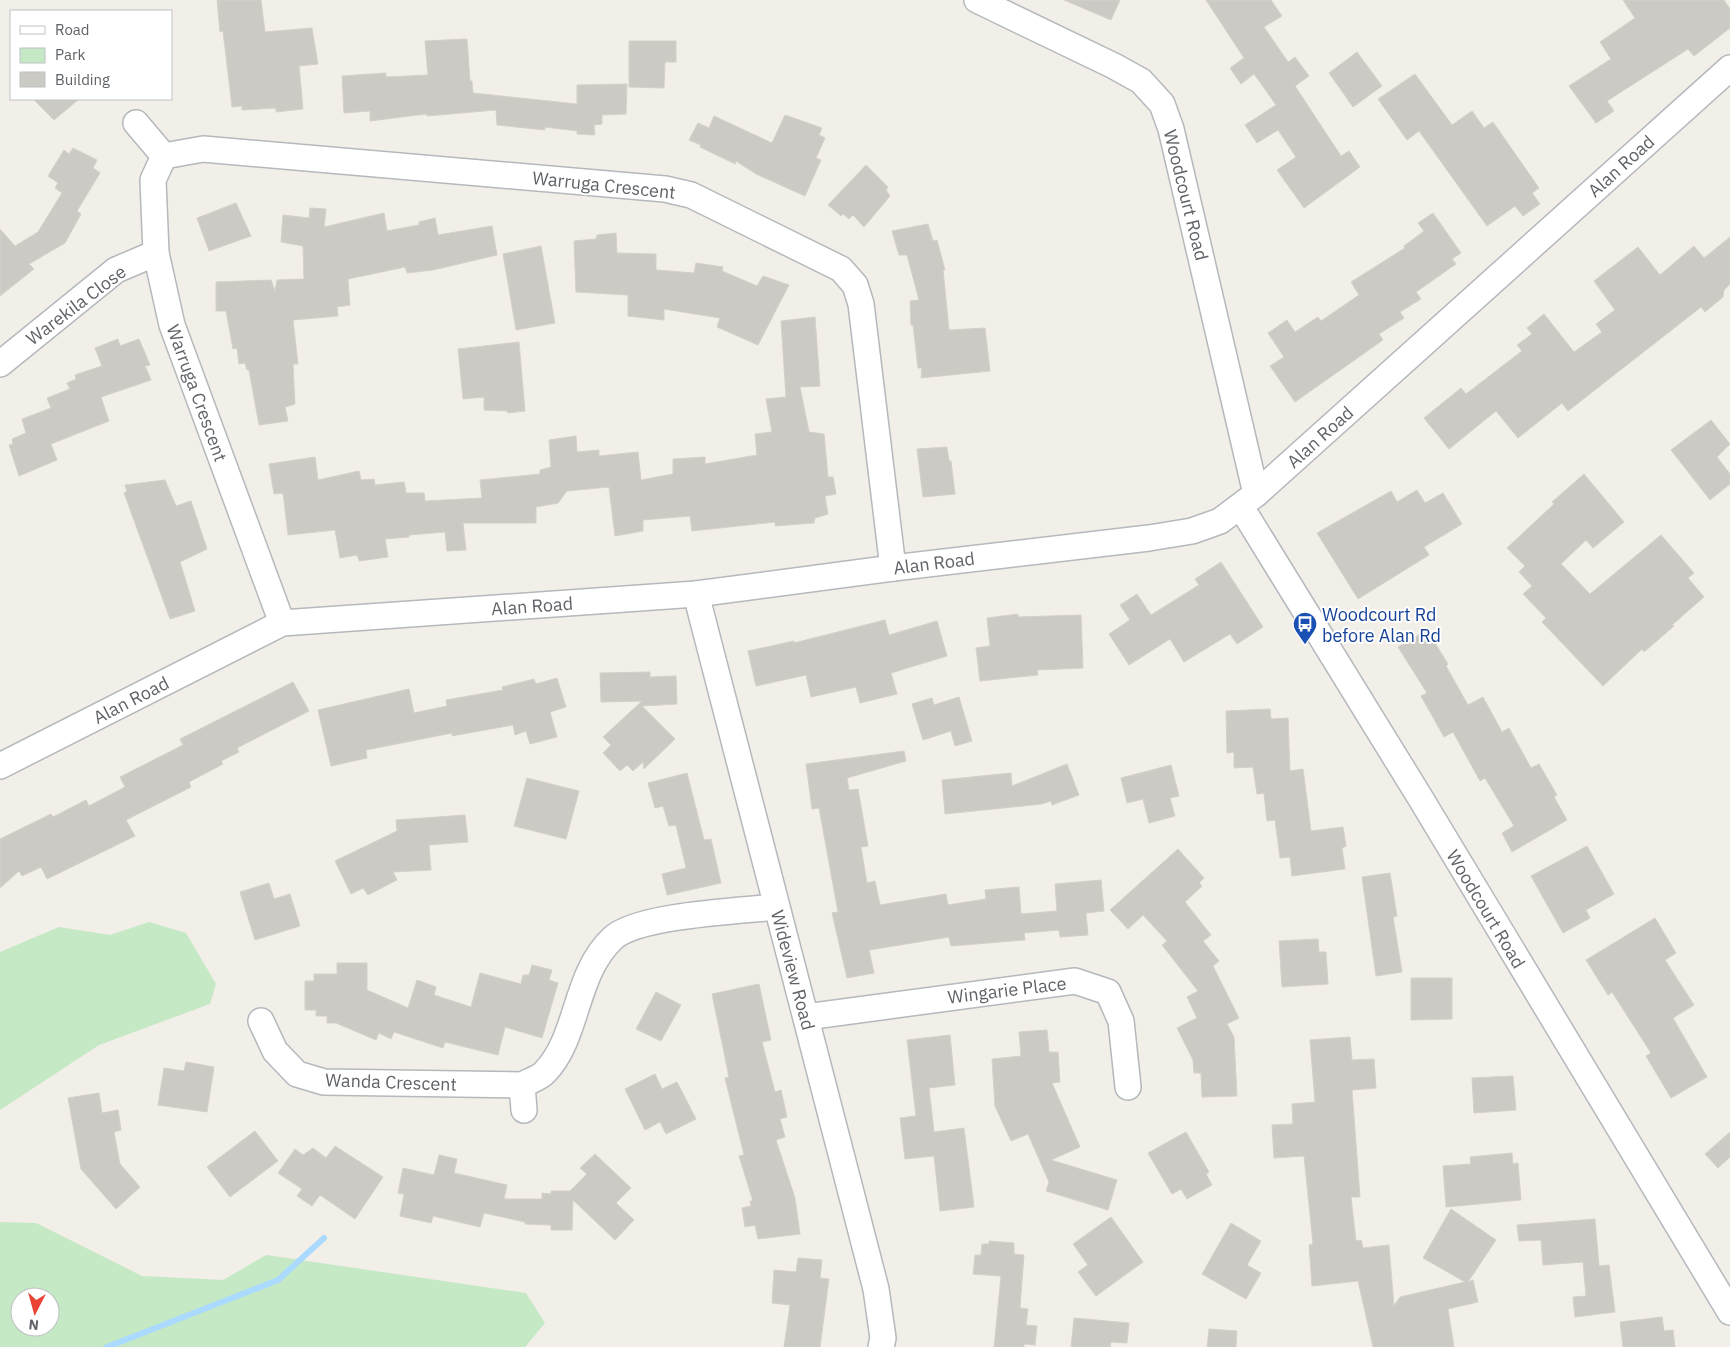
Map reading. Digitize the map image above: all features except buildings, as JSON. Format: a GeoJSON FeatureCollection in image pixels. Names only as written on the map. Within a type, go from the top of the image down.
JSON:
{"type":"FeatureCollection","features":[{"type":"Feature","properties":{"kind":"street","name":"Woodcourt Road"},"geometry":{"type":"LineString","coordinates":[[977,0],[1114,66],[1140,81],[1162,104],[1171,129],[1249,501],[1421,799],[1730,1312]]}},
{"type":"Feature","properties":{"kind":"street","name":"Alan Road"},"geometry":{"type":"LineString","coordinates":[[0,766],[282,623],[696,594],[1175,534],[1220,521],[1249,501],[1730,68]]}},
{"type":"Feature","properties":{"kind":"street"},"geometry":{"type":"LineString","coordinates":[[136,123],[164,156]]}},
{"type":"Feature","properties":{"kind":"street","name":"Warruga Crescent"},"geometry":{"type":"LineString","coordinates":[[282,623],[172,326],[156,253],[153,180],[164,156],[203,149],[665,190],[691,195],[841,269],[855,285],[861,304],[893,568]]}},
{"type":"Feature","properties":{"kind":"street","name":"Warekila Close"},"geometry":{"type":"LineString","coordinates":[[0,364],[116,270],[156,253]]}},
{"type":"Feature","properties":{"kind":"street","name":"Wideview Road"},"geometry":{"type":"LineString","coordinates":[[696,594],[876,1289],[883,1338],[881,1347]]}},
{"type":"Feature","properties":{"kind":"street","name":"Wanda Crescent"},"geometry":{"type":"LineString","coordinates":[[261,1021],[275,1051],[297,1074],[324,1082],[522,1085],[544,1074],[559,1055],[589,970],[614,937],[649,921],[776,907]]}},
{"type":"Feature","properties":{"kind":"street","name":"Wingarie Place"},"geometry":{"type":"LineString","coordinates":[[806,1017],[1074,981],[1108,992],[1121,1021],[1128,1087]]}},
{"type":"Feature","properties":{"kind":"street"},"geometry":{"type":"LineString","coordinates":[[522,1085],[524,1110]]}},
{"type":"Feature","properties":{"kind":"green space"},"geometry":{"type":"Polygon","coordinates":[[[149,922],[186,933],[216,984],[210,1004],[99,1045],[0,1110],[0,952],[59,927],[110,935],[149,922]]]}},
{"type":"Feature","properties":{"kind":"green space"},"geometry":{"type":"Polygon","coordinates":[[[0,1222],[36,1223],[142,1276],[223,1280],[266,1255],[526,1293],[545,1323],[525,1347],[0,1347],[0,1222]]]}},
{"type":"Feature","properties":{"kind":"waterway"},"geometry":{"type":"LineString","coordinates":[[107,1347],[278,1280],[324,1238]]}},
{"type":"Feature","properties":{"kind":"place","name":"Woodcourt Rd before Alan Rd"},"geometry":{"type":"Point","coordinates":[1305,645]}}]}
